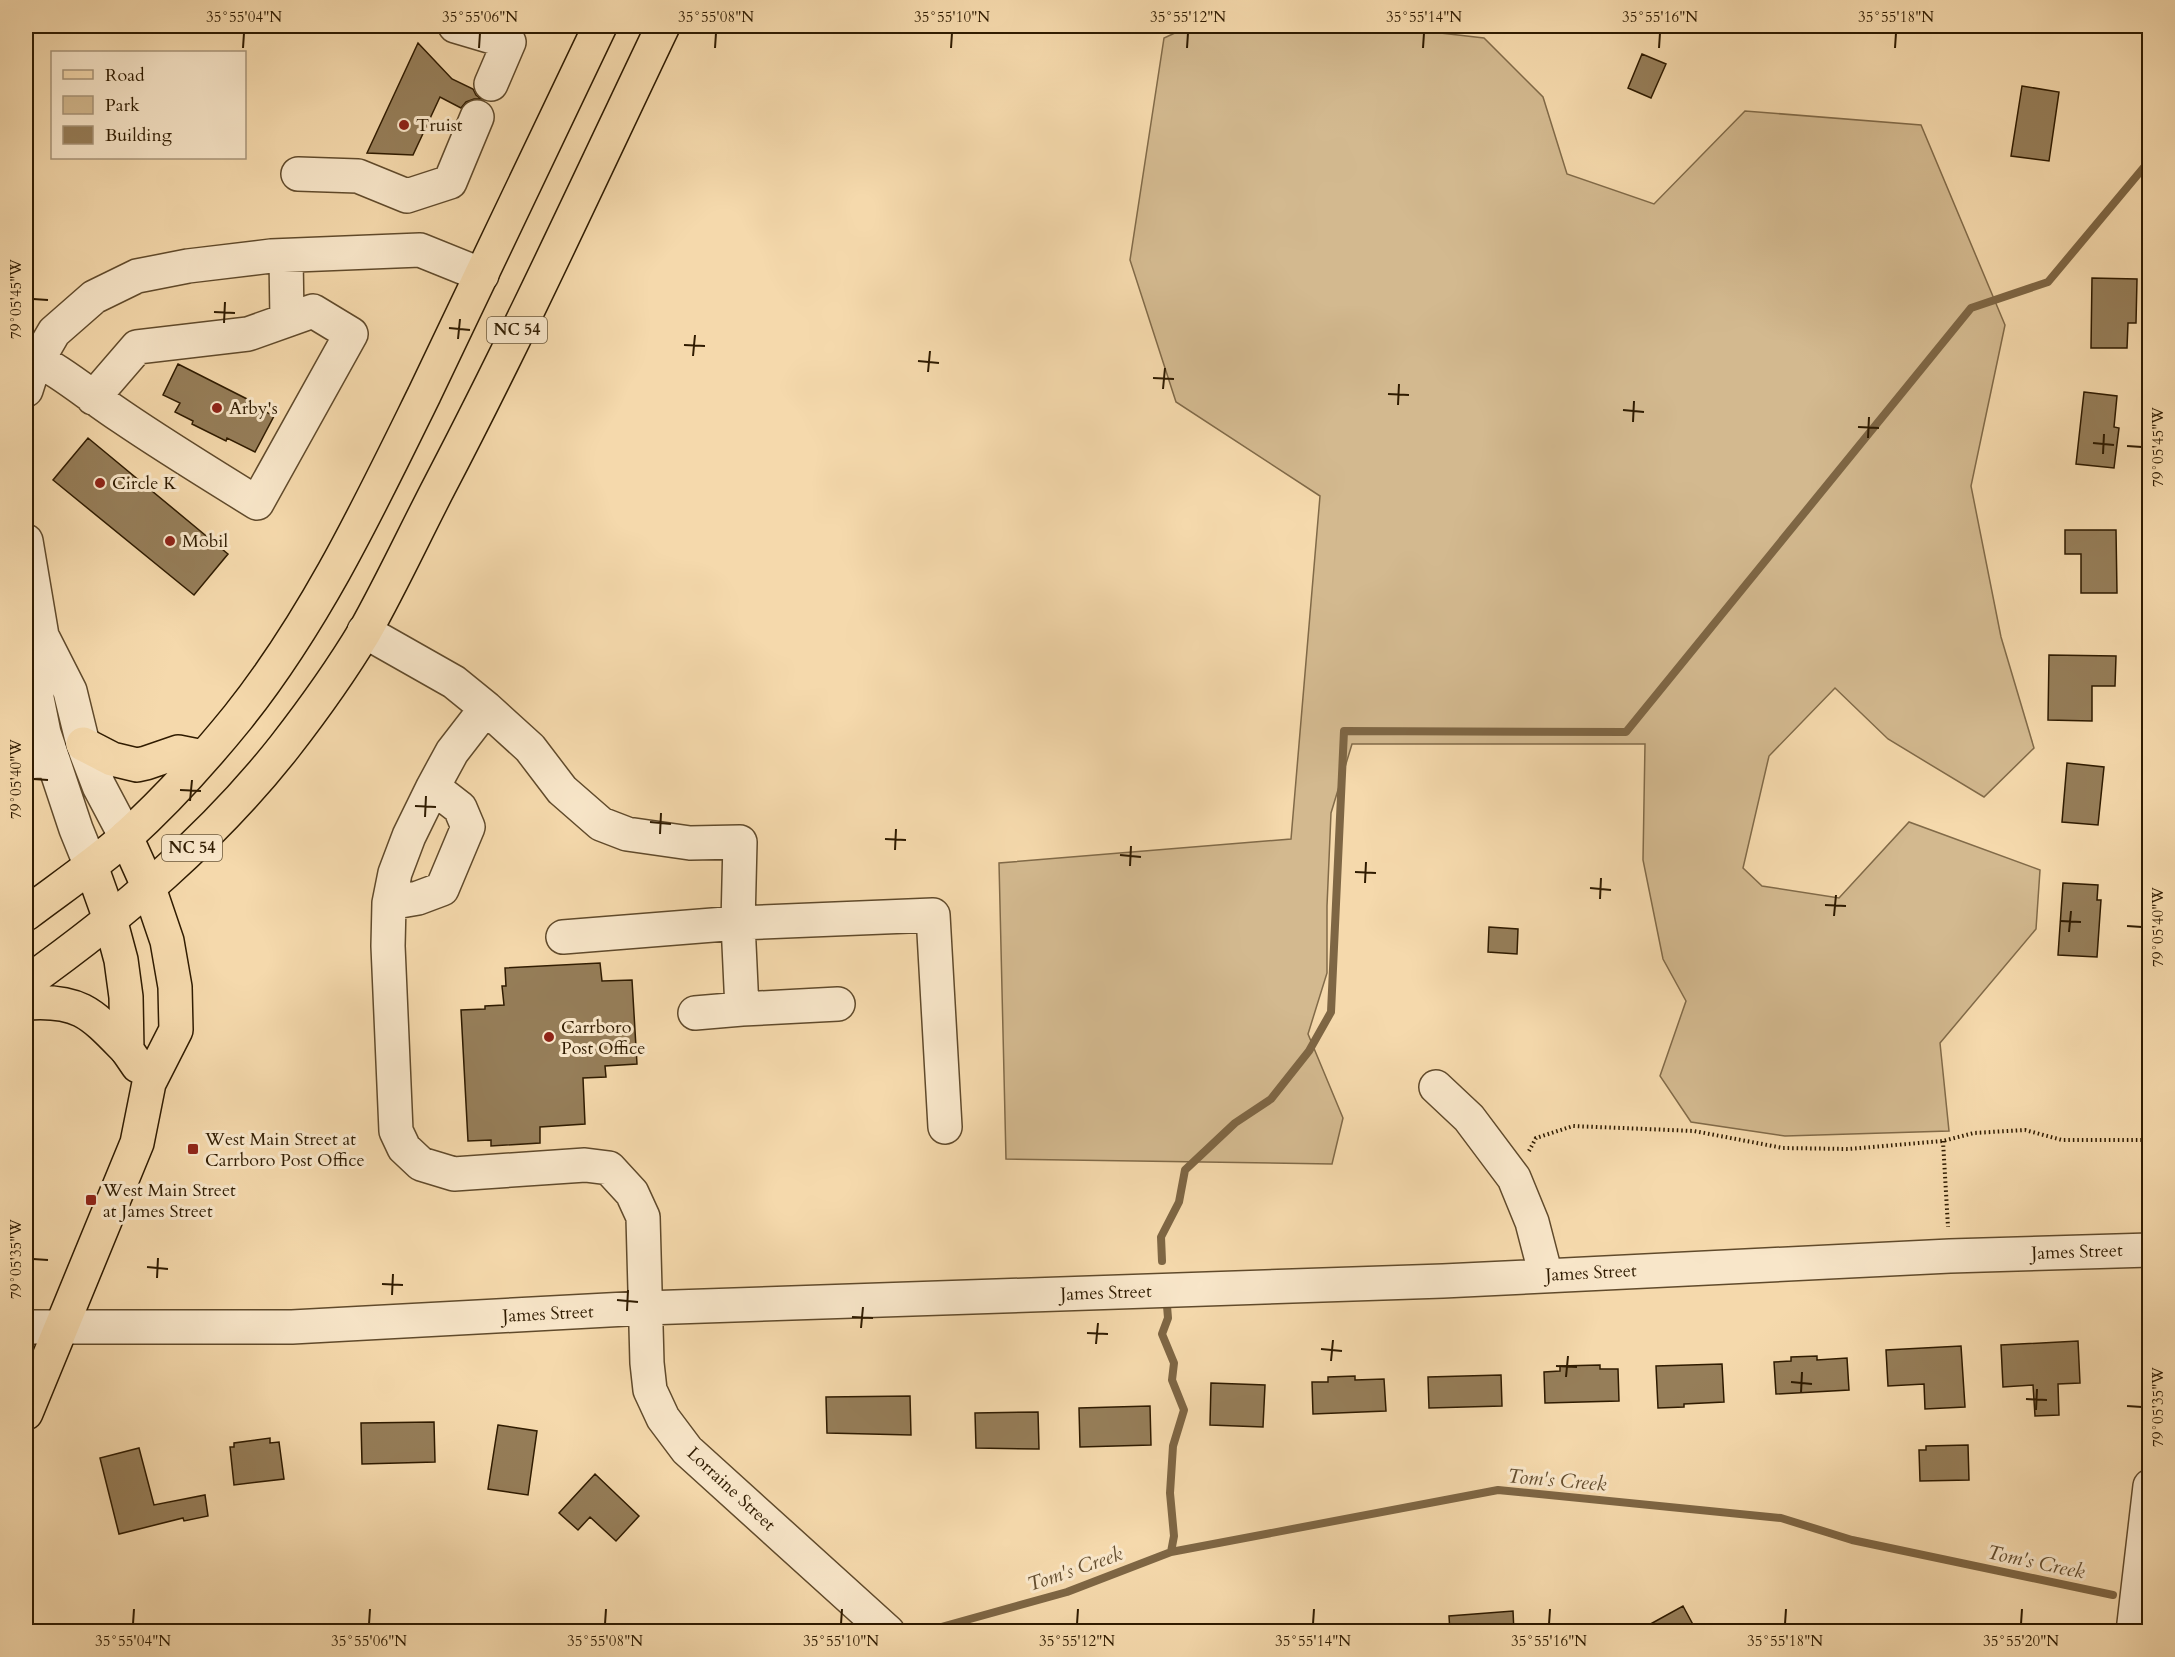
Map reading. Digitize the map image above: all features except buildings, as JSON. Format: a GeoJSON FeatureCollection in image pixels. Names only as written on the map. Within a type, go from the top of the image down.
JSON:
{"type":"FeatureCollection","features":[{"type":"Feature","properties":{"kind":"main road","name":"NC 54"},"geometry":{"type":"LineString","coordinates":[[26,914],[126,837],[203,757],[237,718],[275,667],[336,570],[482,275],[600,26]]}},
{"type":"Feature","properties":{"kind":"main road","name":"NC 54"},"geometry":{"type":"LineString","coordinates":[[26,983],[149,888],[190,850],[283,748],[324,693],[364,631],[471,425],[663,26]]}},
{"type":"Feature","properties":{"kind":"main road"},"geometry":{"type":"LineString","coordinates":[[83,744],[112,759],[137,765],[147,764],[178,752],[203,757]]}},
{"type":"Feature","properties":{"kind":"main road"},"geometry":{"type":"LineString","coordinates":[[26,1413],[137,1143],[149,1083],[176,1030],[175,987],[167,941],[149,888],[126,837]]}},
{"type":"Feature","properties":{"kind":"main road"},"geometry":{"type":"LineString","coordinates":[[91,866],[110,919],[121,960],[126,997],[127,1050]]}},
{"type":"Feature","properties":{"kind":"main road"},"geometry":{"type":"LineString","coordinates":[[26,1003],[57,1003],[73,1005],[85,1010],[127,1050],[149,1083]]}},
{"type":"Feature","properties":{"kind":"street"},"geometry":{"type":"LineString","coordinates":[[455,26],[509,42],[491,84]]}},
{"type":"Feature","properties":{"kind":"street"},"geometry":{"type":"LineString","coordinates":[[298,174],[358,176],[407,196],[450,182],[477,117]]}},
{"type":"Feature","properties":{"kind":"street"},"geometry":{"type":"LineString","coordinates":[[26,390],[32,357],[54,332],[94,297],[137,276],[188,266],[286,256],[420,250],[482,275]]}},
{"type":"Feature","properties":{"kind":"street"},"geometry":{"type":"LineString","coordinates":[[286,256],[287,320]]}},
{"type":"Feature","properties":{"kind":"street"},"geometry":{"type":"LineString","coordinates":[[32,357],[93,398],[169,449],[257,503],[351,334],[313,311],[248,334],[137,347],[93,398]]}},
{"type":"Feature","properties":{"kind":"street"},"geometry":{"type":"LineString","coordinates":[[26,541],[36,693],[44,734],[39,761],[76,829],[91,866]]}},
{"type":"Feature","properties":{"kind":"street"},"geometry":{"type":"LineString","coordinates":[[364,631],[454,682],[486,708],[530,748],[562,790],[601,824],[627,834],[679,841],[740,842],[738,923],[742,1009]]}},
{"type":"Feature","properties":{"kind":"street"},"geometry":{"type":"LineString","coordinates":[[34,636],[70,691],[83,744],[99,786],[126,837]]}},
{"type":"Feature","properties":{"kind":"street","name":"Lorraine Street"},"geometry":{"type":"LineString","coordinates":[[486,708],[452,752],[409,836],[395,873],[389,903],[388,946],[396,1131],[404,1148],[421,1164],[454,1174],[585,1165],[609,1168],[632,1193],[643,1217],[647,1362],[650,1390],[663,1418],[687,1450],[888,1632]]}},
{"type":"Feature","properties":{"kind":"street"},"geometry":{"type":"LineString","coordinates":[[389,903],[418,898],[442,889],[468,827],[460,808],[433,787]]}},
{"type":"Feature","properties":{"kind":"street"},"geometry":{"type":"LineString","coordinates":[[563,938],[738,923],[933,915],[945,1127]]}},
{"type":"Feature","properties":{"kind":"street"},"geometry":{"type":"LineString","coordinates":[[695,1013],[838,1004]]}},
{"type":"Feature","properties":{"kind":"street"},"geometry":{"type":"LineString","coordinates":[[1436,1087],[1469,1118],[1514,1178],[1532,1222],[1546,1276]]}},
{"type":"Feature","properties":{"kind":"street","name":"James Street"},"geometry":{"type":"LineString","coordinates":[[26,1327],[292,1327],[645,1308],[1432,1281],[1950,1256],[2150,1250]]}},
{"type":"Feature","properties":{"kind":"street"},"geometry":{"type":"LineString","coordinates":[[2133,1632],[2150,1486]]}},
{"type":"Feature","properties":{"kind":"path"},"geometry":{"type":"LineString","coordinates":[[1514,1178],[1536,1138],[1573,1126],[1694,1131],[1783,1148],[1848,1149],[1943,1141],[1974,1132],[2025,1130],[2062,1140],[2150,1140]]}},
{"type":"Feature","properties":{"kind":"path"},"geometry":{"type":"LineString","coordinates":[[1943,1141],[1950,1256]]}},
{"type":"Feature","properties":{"kind":"green space"},"geometry":{"type":"Polygon","coordinates":[[[1190,26],[1379,26],[1484,38],[1543,97],[1567,174],[1654,204],[1745,111],[1921,125],[2005,325],[1971,486],[2001,637],[2034,748],[1984,797],[1888,739],[1835,688],[1769,756],[1743,868],[1762,886],[1839,898],[1909,822],[2040,870],[2036,929],[1940,1043],[1949,1131],[1785,1136],[1691,1122],[1660,1076],[1686,1001],[1663,959],[1643,860],[1645,744],[1352,744],[1331,813],[1327,973],[1308,1034],[1343,1118],[1332,1164],[1006,1159],[999,863],[1291,839],[1320,496],[1176,402],[1130,260],[1164,38],[1190,26]]]}},
{"type":"Feature","properties":{"kind":"waterway"},"geometry":{"type":"LineString","coordinates":[[1162,1261],[1161,1237],[1179,1202],[1185,1170],[1235,1123],[1271,1099],[1309,1051],[1331,1012],[1344,731],[1626,732],[1971,308],[2048,282],[2150,160]]}},
{"type":"Feature","properties":{"kind":"waterway"},"geometry":{"type":"LineString","coordinates":[[1167,1306],[1168,1318],[1162,1334],[1174,1363],[1172,1380],[1184,1410],[1173,1446],[1170,1493],[1174,1536],[1171,1552]]}},
{"type":"Feature","properties":{"kind":"waterway","name":"Tom's Creek"},"geometry":{"type":"LineString","coordinates":[[934,1629],[1067,1592],[1171,1552],[1498,1490],[1781,1518],[1852,1540],[2113,1595]]}},
{"type":"Feature","properties":{"kind":"place","name":"Truist"},"geometry":{"type":"Point","coordinates":[404,125]}},
{"type":"Feature","properties":{"kind":"place","name":"Arby's"},"geometry":{"type":"Point","coordinates":[217,408]}},
{"type":"Feature","properties":{"kind":"place","name":"Circle K"},"geometry":{"type":"Point","coordinates":[100,483]}},
{"type":"Feature","properties":{"kind":"place","name":"Mobil"},"geometry":{"type":"Point","coordinates":[170,541]}},
{"type":"Feature","properties":{"kind":"place","name":"Carrboro Post Office"},"geometry":{"type":"Point","coordinates":[549,1037]}},
{"type":"Feature","properties":{"kind":"place","name":"West Main Street at Carrboro Post Office"},"geometry":{"type":"Point","coordinates":[193,1149]}},
{"type":"Feature","properties":{"kind":"place","name":"West Main Street at James Street"},"geometry":{"type":"Point","coordinates":[91,1200]}}]}
